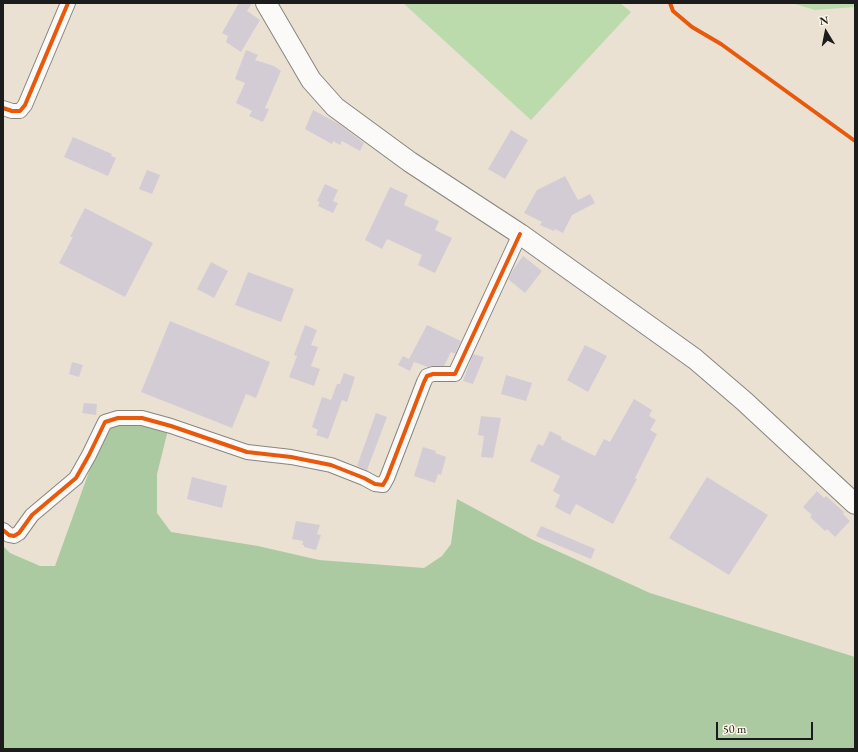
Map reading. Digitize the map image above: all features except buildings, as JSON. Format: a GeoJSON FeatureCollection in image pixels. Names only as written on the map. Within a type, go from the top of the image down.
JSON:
{"type":"FeatureCollection","features":[{"type":"Feature","properties":{"kind":"main road"},"geometry":{"type":"LineString","coordinates":[[266,3],[311,80],[335,107],[410,162],[520,234],[695,359],[744,401],[855,504]]}},
{"type":"Feature","properties":{"kind":"street"},"geometry":{"type":"LineString","coordinates":[[3,108],[12,111],[20,111],[26,105],[68,3]]}},
{"type":"Feature","properties":{"kind":"street"},"geometry":{"type":"LineString","coordinates":[[3,530],[9,535],[14,536],[19,533],[32,515],[76,478],[105,422],[118,418],[142,418],[171,426],[247,452],[291,457],[331,465],[375,484],[382,485],[387,478],[427,376],[433,374],[455,374],[520,234]]}},
{"type":"Feature","properties":{"kind":"green space"},"geometry":{"type":"Polygon","coordinates":[[[403,3],[620,3],[631,12],[531,120],[403,3]]]}},
{"type":"Feature","properties":{"kind":"green space"},"geometry":{"type":"Polygon","coordinates":[[[792,3],[855,3],[855,7],[815,10],[792,3]]]}},
{"type":"Feature","properties":{"kind":"green space"},"geometry":{"type":"Polygon","coordinates":[[[132,417],[168,430],[157,474],[157,513],[171,532],[258,546],[319,560],[424,568],[442,556],[451,544],[457,499],[533,540],[650,593],[855,657],[855,749],[3,749],[3,546],[10,553],[40,566],[55,566],[103,433],[114,424],[132,417]]]}},
{"type":"Feature","properties":{"kind":"cycle path"},"geometry":{"type":"LineString","coordinates":[[3,108],[12,111],[20,111],[25,105],[68,3]]}},
{"type":"Feature","properties":{"kind":"cycle path"},"geometry":{"type":"LineString","coordinates":[[670,3],[673,11],[692,27],[721,44],[855,141]]}},
{"type":"Feature","properties":{"kind":"cycle path"},"geometry":{"type":"LineString","coordinates":[[3,530],[9,535],[14,536],[19,533],[32,515],[76,478],[105,422],[118,418],[142,418],[171,426],[247,452],[291,457],[331,465],[375,484],[383,485],[427,376],[433,374],[455,374],[520,234]]}}]}
